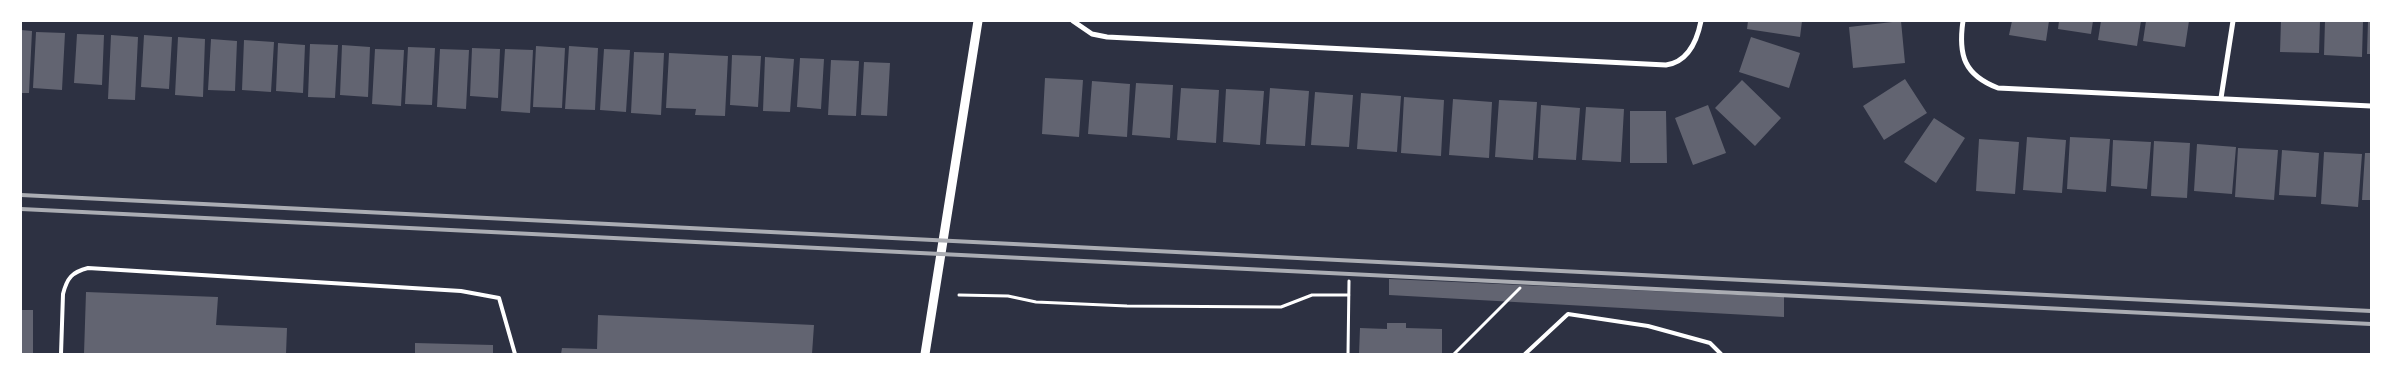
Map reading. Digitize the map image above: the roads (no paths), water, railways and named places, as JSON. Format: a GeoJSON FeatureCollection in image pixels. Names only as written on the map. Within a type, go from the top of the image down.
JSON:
{"type":"FeatureCollection","features":[{"type":"Feature","properties":{"kind":"street"},"geometry":{"type":"LineString","coordinates":[[925,354],[978,21]]}},
{"type":"Feature","properties":{"kind":"street"},"geometry":{"type":"LineString","coordinates":[[1073,21],[1092,34],[1107,37],[1666,65],[1675,64],[1686,54],[1696,41],[1701,21]]}},
{"type":"Feature","properties":{"kind":"street"},"geometry":{"type":"LineString","coordinates":[[1963,21],[1961,46],[1965,62],[1974,75],[1998,88],[2371,106]]}},
{"type":"Feature","properties":{"kind":"street"},"geometry":{"type":"LineString","coordinates":[[2221,98],[2233,21]]}},
{"type":"Feature","properties":{"kind":"lane"},"geometry":{"type":"LineString","coordinates":[[61,354],[65,284],[69,277],[77,271],[88,268],[460,291],[499,298],[515,354]]}},
{"type":"Feature","properties":{"kind":"lane"},"geometry":{"type":"LineString","coordinates":[[1524,354],[1568,314],[1648,326],[1710,343],[1722,354]]}},
{"type":"Feature","properties":{"kind":"railway"},"geometry":{"type":"LineString","coordinates":[[21,195],[2371,311]]}},
{"type":"Feature","properties":{"kind":"railway"},"geometry":{"type":"LineString","coordinates":[[21,209],[2371,324]]}}]}
